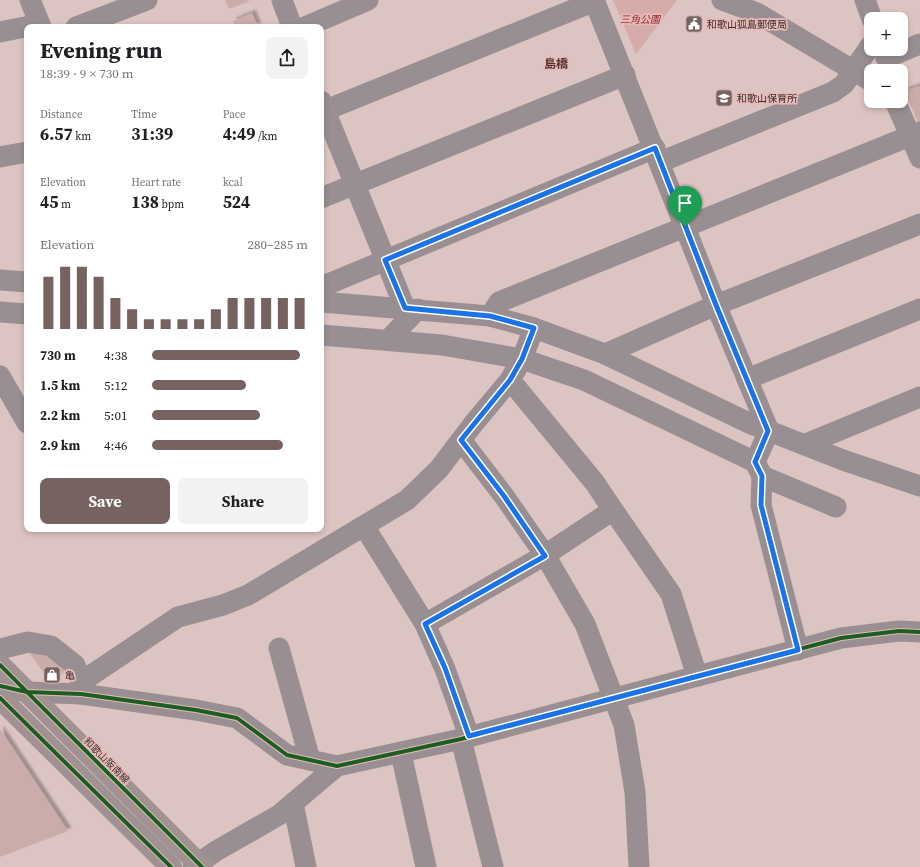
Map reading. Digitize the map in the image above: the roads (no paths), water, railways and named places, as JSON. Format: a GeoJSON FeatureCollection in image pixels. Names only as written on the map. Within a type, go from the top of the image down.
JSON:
{"type":"FeatureCollection","features":[{"type":"Feature","properties":{"kind":"main road","name":"和歌山阪南線"},"geometry":{"type":"LineString","coordinates":[[0,665],[198,866]]}},
{"type":"Feature","properties":{"kind":"main road"},"geometry":{"type":"LineString","coordinates":[[0,698],[171,867]]}},
{"type":"Feature","properties":{"kind":"street"},"geometry":{"type":"LineString","coordinates":[[30,0],[40,24]]}},
{"type":"Feature","properties":{"kind":"street"},"geometry":{"type":"LineString","coordinates":[[84,24],[148,0]]}},
{"type":"Feature","properties":{"kind":"street"},"geometry":{"type":"LineString","coordinates":[[282,0],[291,24]]}},
{"type":"Feature","properties":{"kind":"street"},"geometry":{"type":"LineString","coordinates":[[312,24],[368,0]]}},
{"type":"Feature","properties":{"kind":"street"},"geometry":{"type":"LineString","coordinates":[[722,0],[757,13],[864,77]]}},
{"type":"Feature","properties":{"kind":"street"},"geometry":{"type":"LineString","coordinates":[[865,0],[869,12]]}},
{"type":"Feature","properties":{"kind":"street"},"geometry":{"type":"LineString","coordinates":[[324,107],[594,1],[625,74],[716,305],[768,431],[759,469],[761,505],[798,650]]}},
{"type":"Feature","properties":{"kind":"street"},"geometry":{"type":"LineString","coordinates":[[0,32],[24,28]]}},
{"type":"Feature","properties":{"kind":"street"},"geometry":{"type":"LineString","coordinates":[[908,48],[920,44]]}},
{"type":"Feature","properties":{"kind":"street"},"geometry":{"type":"LineString","coordinates":[[324,286],[385,260],[657,155],[833,92],[844,84],[853,71],[882,56]]}},
{"type":"Feature","properties":{"kind":"street"},"geometry":{"type":"LineString","coordinates":[[324,197],[625,74]]}},
{"type":"Feature","properties":{"kind":"street"},"geometry":{"type":"LineString","coordinates":[[899,108],[915,134],[920,158]]}},
{"type":"Feature","properties":{"kind":"street"},"geometry":{"type":"LineString","coordinates":[[324,113],[355,184],[385,260],[412,309]]}},
{"type":"Feature","properties":{"kind":"street"},"geometry":{"type":"LineString","coordinates":[[490,316],[499,302],[915,134]]}},
{"type":"Feature","properties":{"kind":"street"},"geometry":{"type":"LineString","coordinates":[[0,157],[24,153]]}},
{"type":"Feature","properties":{"kind":"street"},"geometry":{"type":"LineString","coordinates":[[605,354],[716,305],[920,224]]}},
{"type":"Feature","properties":{"kind":"street"},"geometry":{"type":"LineString","coordinates":[[0,280],[24,282]]}},
{"type":"Feature","properties":{"kind":"street"},"geometry":{"type":"LineString","coordinates":[[324,302],[490,316],[534,328],[605,354],[768,431],[806,444],[843,460],[920,486]]}},
{"type":"Feature","properties":{"kind":"street"},"geometry":{"type":"LineString","coordinates":[[388,340],[412,309]]}},
{"type":"Feature","properties":{"kind":"street"},"geometry":{"type":"LineString","coordinates":[[747,380],[920,309]]}},
{"type":"Feature","properties":{"kind":"street"},"geometry":{"type":"LineString","coordinates":[[0,312],[24,314]]}},
{"type":"Feature","properties":{"kind":"street"},"geometry":{"type":"LineString","coordinates":[[81,688],[178,617],[223,605],[248,595],[407,500],[439,469],[510,380],[522,359],[534,328]]}},
{"type":"Feature","properties":{"kind":"street"},"geometry":{"type":"LineString","coordinates":[[324,335],[442,345],[522,359],[584,380],[836,507]]}},
{"type":"Feature","properties":{"kind":"street"},"geometry":{"type":"LineString","coordinates":[[0,376],[24,418]]}},
{"type":"Feature","properties":{"kind":"street"},"geometry":{"type":"LineString","coordinates":[[510,380],[595,483],[671,594],[697,676]]}},
{"type":"Feature","properties":{"kind":"street"},"geometry":{"type":"LineString","coordinates":[[806,444],[920,397]]}},
{"type":"Feature","properties":{"kind":"street"},"geometry":{"type":"LineString","coordinates":[[461,440],[504,496],[545,556],[585,624],[624,725],[635,792],[639,867]]}},
{"type":"Feature","properties":{"kind":"street"},"geometry":{"type":"LineString","coordinates":[[425,624],[545,556],[613,510]]}},
{"type":"Feature","properties":{"kind":"street"},"geometry":{"type":"LineString","coordinates":[[364,526],[425,624],[445,668],[465,737],[493,867]]}},
{"type":"Feature","properties":{"kind":"street"},"geometry":{"type":"LineString","coordinates":[[0,686],[26,692],[81,688],[236,718],[287,755],[337,766],[401,753],[465,737],[841,638],[899,631],[920,632]]}},
{"type":"Feature","properties":{"kind":"street"},"geometry":{"type":"LineString","coordinates":[[0,649],[28,642],[52,646],[75,665],[81,688]]}},
{"type":"Feature","properties":{"kind":"street"},"geometry":{"type":"LineString","coordinates":[[279,648],[310,760]]}},
{"type":"Feature","properties":{"kind":"street"},"geometry":{"type":"LineString","coordinates":[[401,753],[426,867]]}},
{"type":"Feature","properties":{"kind":"street"},"geometry":{"type":"LineString","coordinates":[[198,866],[216,851],[279,815],[337,766]]}},
{"type":"Feature","properties":{"kind":"street"},"geometry":{"type":"LineString","coordinates":[[293,803],[306,867]]}},
{"type":"Feature","properties":{"kind":"place","name":"和歌山狐島郵便局"},"geometry":{"type":"Point","coordinates":[694,24]}},
{"type":"Feature","properties":{"kind":"place","name":"和歌山保育所"},"geometry":{"type":"Point","coordinates":[724,98]}},
{"type":"Feature","properties":{"kind":"place","name":"亀"},"geometry":{"type":"Point","coordinates":[52,675]}},
{"type":"Feature","properties":{"kind":"district","name":"島橋"},"geometry":{"type":"Point","coordinates":[556,64]}},
{"type":"Feature","properties":{"kind":"park label","name":"三角公園"},"geometry":{"type":"Point","coordinates":[640,19]}}]}
